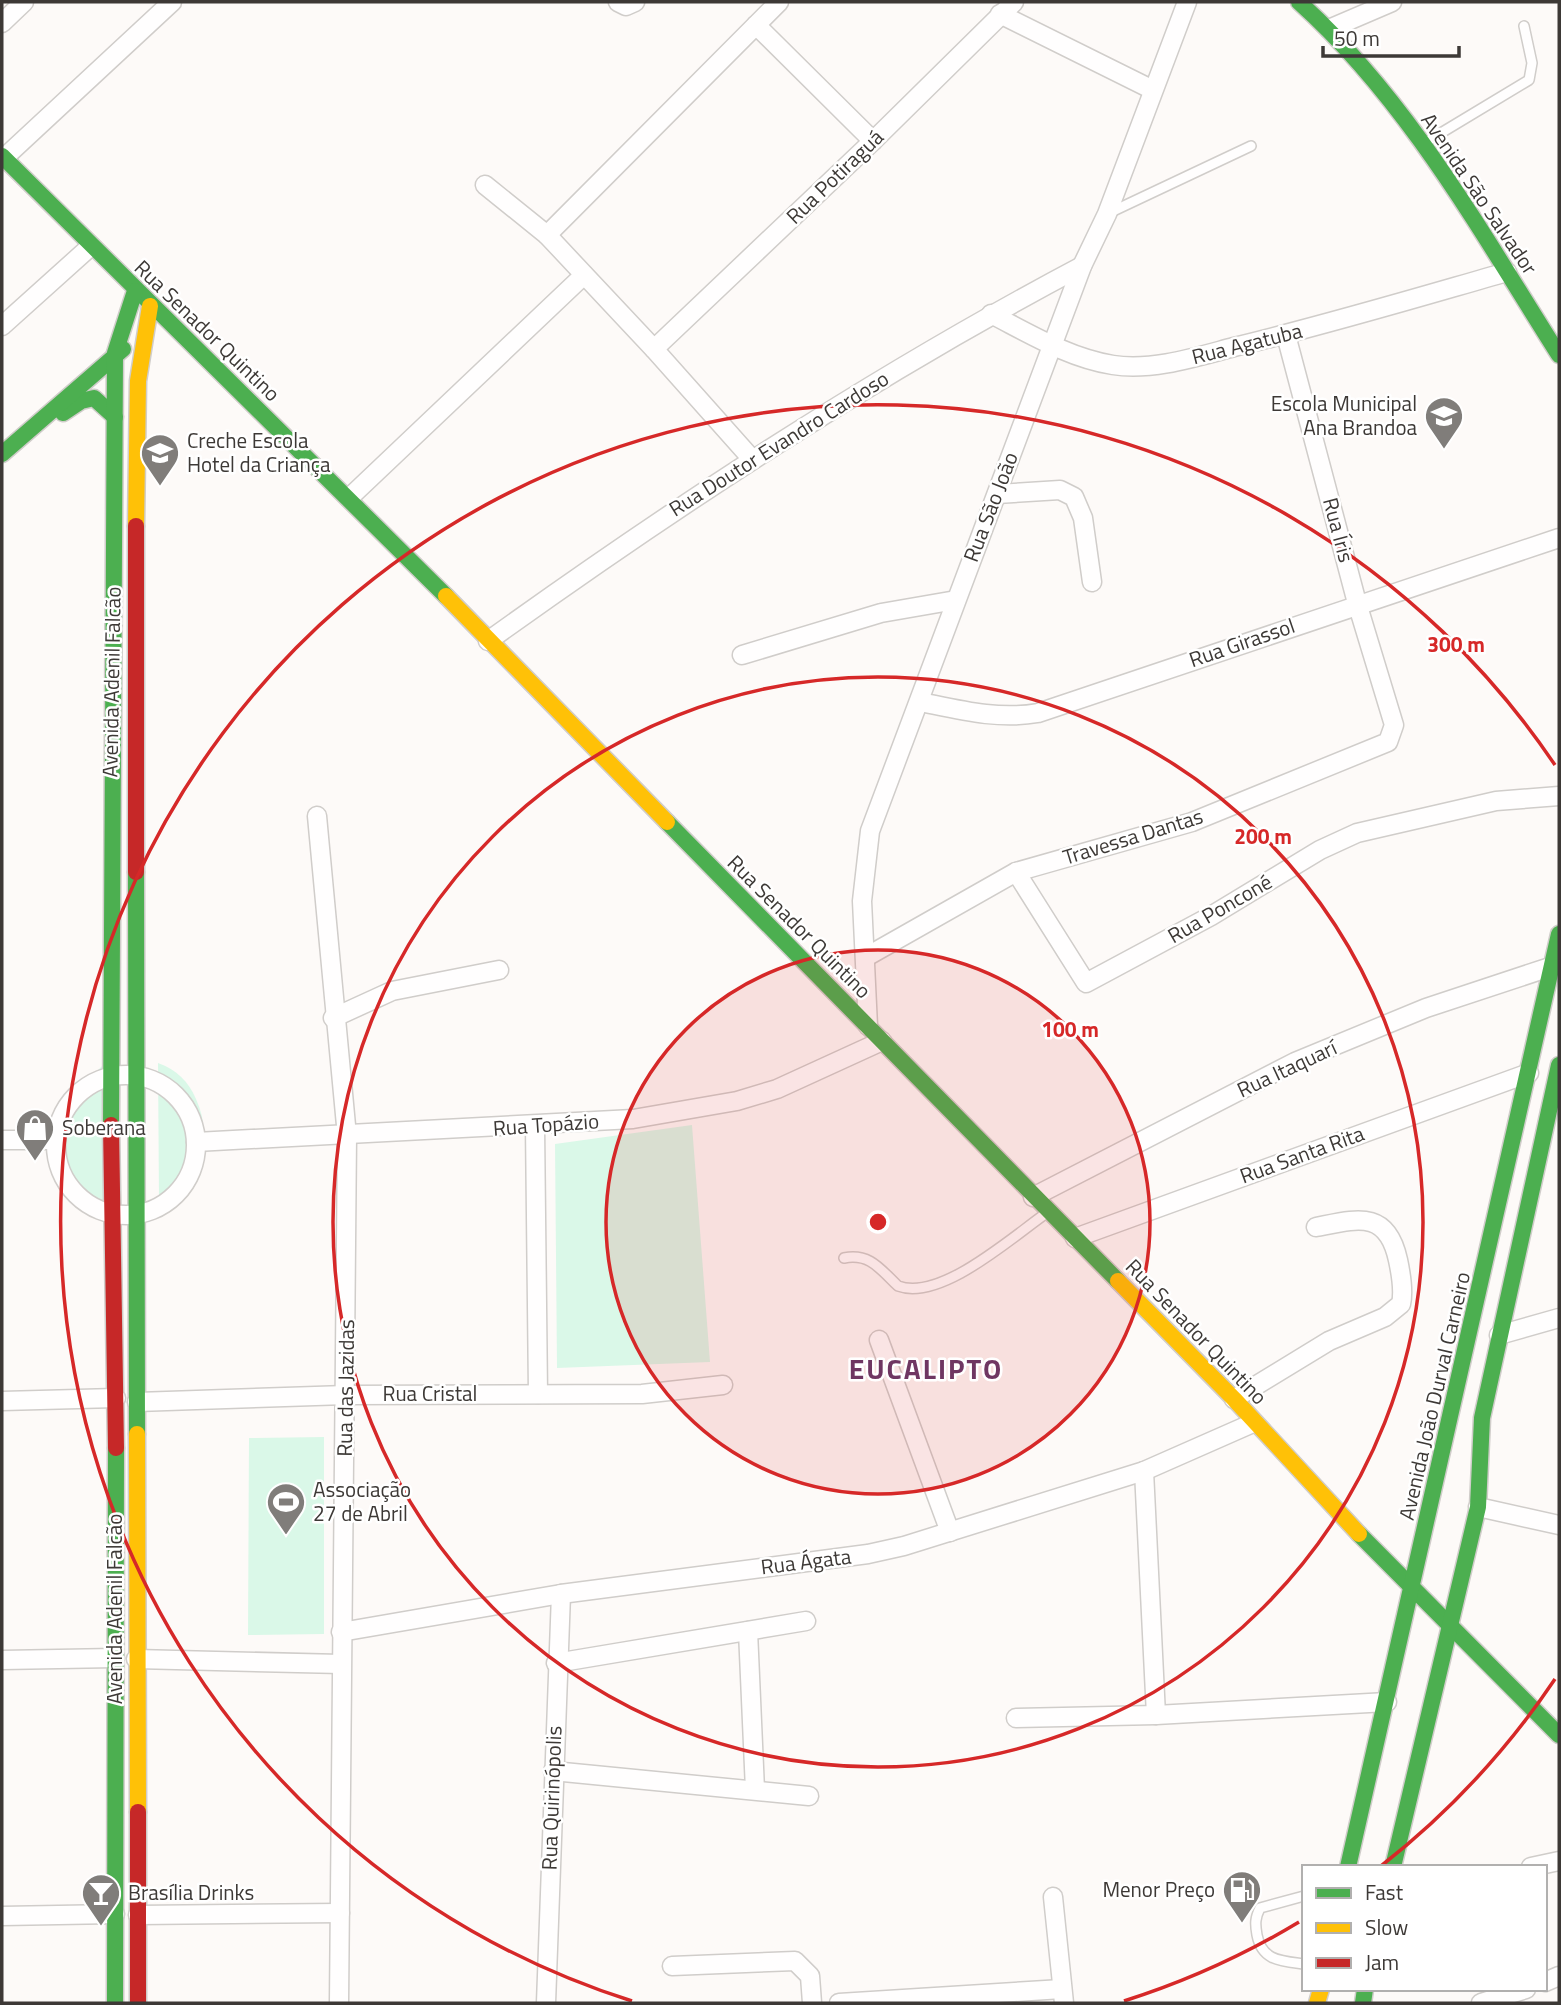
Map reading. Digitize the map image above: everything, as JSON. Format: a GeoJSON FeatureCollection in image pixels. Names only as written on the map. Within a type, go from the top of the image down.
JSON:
{"type":"FeatureCollection","features":[{"type":"Feature","properties":{"kind":"street"},"geometry":{"type":"LineString","coordinates":[[2,23],[24,2]]}},
{"type":"Feature","properties":{"kind":"street"},"geometry":{"type":"LineString","coordinates":[[6,165],[172,2]]}},
{"type":"Feature","properties":{"kind":"street"},"geometry":{"type":"LineString","coordinates":[[547,235],[779,2]]}},
{"type":"Feature","properties":{"kind":"street","name":"Rua São João"},"geometry":{"type":"LineString","coordinates":[[868,1026],[862,901],[870,831],[1082,266],[1107,214],[1187,2]]}},
{"type":"Feature","properties":{"kind":"street","name":"Avenida São Salvador"},"geometry":{"type":"LineString","coordinates":[[1299,2],[1329,29],[1424,142],[1559,355]]}},
{"type":"Feature","properties":{"kind":"street"},"geometry":{"type":"LineString","coordinates":[[1329,29],[1392,2]]}},
{"type":"Feature","properties":{"kind":"street"},"geometry":{"type":"LineString","coordinates":[[1007,8],[1153,90]]}},
{"type":"Feature","properties":{"kind":"street","name":"Rua Potiraguá"},"geometry":{"type":"LineString","coordinates":[[654,349],[873,141],[1007,8]]}},
{"type":"Feature","properties":{"kind":"street"},"geometry":{"type":"LineString","coordinates":[[756,25],[873,141]]}},
{"type":"Feature","properties":{"kind":"street","name":"Rua Senador Quintino"},"geometry":{"type":"LineString","coordinates":[[6,165],[349,498],[1234,1399],[1253,1423],[1413,1590],[1559,1735]]}},
{"type":"Feature","properties":{"kind":"street"},"geometry":{"type":"LineString","coordinates":[[485,185],[547,235],[751,458]]}},
{"type":"Feature","properties":{"kind":"street"},"geometry":{"type":"LineString","coordinates":[[2,327],[91,246]]}},
{"type":"Feature","properties":{"kind":"street","name":"Rua Doutor Evandro Cardoso"},"geometry":{"type":"LineString","coordinates":[[488,641],[751,458],[991,314],[1082,266]]}},
{"type":"Feature","properties":{"kind":"street","name":"Rua Agatuba"},"geometry":{"type":"LineString","coordinates":[[991,314],[1084,359],[1116,366],[1144,365],[1173,362],[1286,335],[1507,272]]}},
{"type":"Feature","properties":{"kind":"street"},"geometry":{"type":"LineString","coordinates":[[349,498],[584,275]]}},
{"type":"Feature","properties":{"kind":"street","name":"Avenida Adenil Falcão"},"geometry":{"type":"LineString","coordinates":[[115,2003],[116,1398],[110,909],[115,353],[135,291]]}},
{"type":"Feature","properties":{"kind":"street","name":"Avenida Adenil Falcão"},"geometry":{"type":"LineString","coordinates":[[138,2003],[135,569],[138,381],[150,306]]}},
{"type":"Feature","properties":{"kind":"street","name":"Rua Íris"},"geometry":{"type":"LineString","coordinates":[[1286,335],[1357,603],[1394,725]]}},
{"type":"Feature","properties":{"kind":"street"},"geometry":{"type":"LineString","coordinates":[[5,452],[115,353],[143,340]]}},
{"type":"Feature","properties":{"kind":"street"},"geometry":{"type":"LineString","coordinates":[[5,452],[89,398],[100,402],[115,417]]}},
{"type":"Feature","properties":{"kind":"street"},"geometry":{"type":"LineString","coordinates":[[997,494],[1060,490],[1074,497],[1083,519],[1092,582]]}},
{"type":"Feature","properties":{"kind":"street","name":"Rua Girassol"},"geometry":{"type":"LineString","coordinates":[[920,702],[992,716],[1016,717],[1038,713],[1357,603],[1559,538]]}},
{"type":"Feature","properties":{"kind":"street"},"geometry":{"type":"LineString","coordinates":[[113,568],[135,569]]}},
{"type":"Feature","properties":{"kind":"street"},"geometry":{"type":"LineString","coordinates":[[743,655],[881,613],[956,600]]}},
{"type":"Feature","properties":{"kind":"street","name":"Travessa Dantas"},"geometry":{"type":"LineString","coordinates":[[866,957],[1016,872],[1192,822],[1378,748],[1388,742],[1394,725]]}},
{"type":"Feature","properties":{"kind":"street","name":"Rua Ponconé"},"geometry":{"type":"LineString","coordinates":[[1016,872],[1086,983],[1211,916],[1339,840],[1380,827],[1496,801],[1559,796]]}},
{"type":"Feature","properties":{"kind":"street","name":"Rua das Jazidas"},"geometry":{"type":"LineString","coordinates":[[317,816],[333,1018],[347,1136],[339,2003]]}},
{"type":"Feature","properties":{"kind":"street"},"geometry":{"type":"LineString","coordinates":[[110,909],[134,908]]}},
{"type":"Feature","properties":{"kind":"street","name":"Avenida João Durval Carneiro"},"geometry":{"type":"LineString","coordinates":[[1348,1865],[1413,1590],[1559,934]]}},
{"type":"Feature","properties":{"kind":"street","name":"Rua Itaquarí"},"geometry":{"type":"LineString","coordinates":[[1033,1197],[1295,1062],[1426,1008],[1553,966]]}},
{"type":"Feature","properties":{"kind":"street"},"geometry":{"type":"LineString","coordinates":[[333,1018],[392,991],[499,970]]}},
{"type":"Feature","properties":{"kind":"street","name":"Rua Topázio"},"geometry":{"type":"LineString","coordinates":[[196,1142],[633,1119],[737,1101],[810,1076],[882,1041]]}},
{"type":"Feature","properties":{"kind":"street"},"geometry":{"type":"LineString","coordinates":[[1353,1847],[1384,1860],[1450,1625],[1478,1507],[1482,1418],[1559,1065]]}},
{"type":"Feature","properties":{"kind":"street","name":"Rua Santa Rita"},"geometry":{"type":"LineString","coordinates":[[1075,1238],[1529,1073]]}},
{"type":"Feature","properties":{"kind":"street"},"geometry":{"type":"LineString","coordinates":[[136,1076],[159,1084],[178,1098],[191,1119],[196,1142],[193,1167],[180,1190],[160,1206],[136,1214],[113,1214],[94,1207],[71,1187],[57,1160],[58,1125],[73,1099],[83,1089],[110,1077],[136,1076]]}},
{"type":"Feature","properties":{"kind":"street"},"geometry":{"type":"LineString","coordinates":[[535,1126],[538,1394]]}},
{"type":"Feature","properties":{"kind":"street"},"geometry":{"type":"LineString","coordinates":[[2,1140],[56,1140]]}},
{"type":"Feature","properties":{"kind":"street"},"geometry":{"type":"LineString","coordinates":[[1234,1399],[1329,1341],[1385,1317],[1401,1304],[1400,1269],[1394,1241],[1384,1228],[1374,1222],[1353,1220],[1316,1227]]}},
{"type":"Feature","properties":{"kind":"street"},"geometry":{"type":"LineString","coordinates":[[1499,1335],[1559,1318]]}},
{"type":"Feature","properties":{"kind":"street"},"geometry":{"type":"LineString","coordinates":[[879,1340],[950,1532]]}},
{"type":"Feature","properties":{"kind":"street","name":"Rua Cristal"},"geometry":{"type":"LineString","coordinates":[[137,1402],[346,1395],[642,1394],[723,1385]]}},
{"type":"Feature","properties":{"kind":"street"},"geometry":{"type":"LineString","coordinates":[[2,1401],[116,1398]]}},
{"type":"Feature","properties":{"kind":"street","name":"Rua Ágata"},"geometry":{"type":"LineString","coordinates":[[341,1632],[561,1594],[868,1554],[950,1532],[1144,1471],[1253,1423]]}},
{"type":"Feature","properties":{"kind":"street"},"geometry":{"type":"LineString","coordinates":[[1144,1471],[1156,1715]]}},
{"type":"Feature","properties":{"kind":"street"},"geometry":{"type":"LineString","coordinates":[[1478,1507],[1559,1525]]}},
{"type":"Feature","properties":{"kind":"street","name":"Rua Quirinópolis"},"geometry":{"type":"LineString","coordinates":[[546,2003],[556,1663],[561,1594]]}},
{"type":"Feature","properties":{"kind":"street"},"geometry":{"type":"LineString","coordinates":[[556,1663],[806,1621]]}},
{"type":"Feature","properties":{"kind":"street"},"geometry":{"type":"LineString","coordinates":[[748,1631],[755,1790]]}},
{"type":"Feature","properties":{"kind":"street"},"geometry":{"type":"LineString","coordinates":[[2,1660],[115,1658]]}},
{"type":"Feature","properties":{"kind":"street"},"geometry":{"type":"LineString","coordinates":[[136,1659],[341,1664]]}},
{"type":"Feature","properties":{"kind":"street"},"geometry":{"type":"LineString","coordinates":[[1016,1718],[1156,1715],[1387,1702]]}},
{"type":"Feature","properties":{"kind":"street"},"geometry":{"type":"LineString","coordinates":[[115,1741],[136,1742]]}},
{"type":"Feature","properties":{"kind":"street"},"geometry":{"type":"LineString","coordinates":[[553,1771],[809,1796]]}},
{"type":"Feature","properties":{"kind":"street"},"geometry":{"type":"LineString","coordinates":[[1540,1865],[1559,1861]]}},
{"type":"Feature","properties":{"kind":"street"},"geometry":{"type":"LineString","coordinates":[[839,2003],[1063,1996],[1053,1897]]}},
{"type":"Feature","properties":{"kind":"street"},"geometry":{"type":"LineString","coordinates":[[138,1914],[340,1913]]}},
{"type":"Feature","properties":{"kind":"street"},"geometry":{"type":"LineString","coordinates":[[2,1916],[115,1914]]}},
{"type":"Feature","properties":{"kind":"street"},"geometry":{"type":"LineString","coordinates":[[672,1966],[795,1961],[810,1976],[812,2003]]}},
{"type":"Feature","properties":{"kind":"street"},"geometry":{"type":"LineString","coordinates":[[1481,2003],[1520,1991]]}},
{"type":"Feature","properties":{"kind":"lane"},"geometry":{"type":"LineString","coordinates":[[1424,142],[1529,80],[1532,63],[1524,26]]}},
{"type":"Feature","properties":{"kind":"lane"},"geometry":{"type":"LineString","coordinates":[[1107,214],[1251,146]]}},
{"type":"Feature","properties":{"kind":"lane"},"geometry":{"type":"LineString","coordinates":[[844,1258],[863,1256],[872,1260],[898,1286],[928,1288],[971,1266],[1048,1212]]}},
{"type":"Feature","properties":{"kind":"lane"},"geometry":{"type":"LineString","coordinates":[[1302,1897],[1260,1908],[1255,1917],[1261,1950],[1267,1956],[1302,1964]]}},
{"type":"Feature","properties":{"kind":"green space"},"geometry":{"type":"Polygon","coordinates":[[[158,1063],[171,1069],[189,1087],[202,1115],[203,1130],[198,1156],[182,1178],[159,1200],[158,1063]]]}},
{"type":"Feature","properties":{"kind":"green space"},"geometry":{"type":"Polygon","coordinates":[[[104,1064],[105,1206],[73,1176],[66,1149],[74,1103],[84,1084],[104,1064]]]}},
{"type":"Feature","properties":{"kind":"green space"},"geometry":{"type":"Polygon","coordinates":[[[692,1125],[710,1362],[557,1368],[555,1144],[692,1125]]]}},
{"type":"Feature","properties":{"kind":"green space","name":"Associação 27 de Abril"},"geometry":{"type":"Polygon","coordinates":[[[324,1437],[324,1634],[248,1635],[249,1438],[324,1437]]]}},
{"type":"Feature","properties":{"kind":"traffic: fast"},"geometry":{"type":"LineString","coordinates":[[1299,2],[1375,81],[1409,124],[1471,215],[1559,355]]}},
{"type":"Feature","properties":{"kind":"traffic: fast"},"geometry":{"type":"LineString","coordinates":[[2,156],[446,596]]}},
{"type":"Feature","properties":{"kind":"traffic: fast"},"geometry":{"type":"LineString","coordinates":[[111,1125],[115,353],[135,291]]}},
{"type":"Feature","properties":{"kind":"traffic: fast"},"geometry":{"type":"LineString","coordinates":[[2,454],[123,349]]}},
{"type":"Feature","properties":{"kind":"traffic: fast"},"geometry":{"type":"LineString","coordinates":[[63,413],[81,401],[94,398],[115,417]]}},
{"type":"Feature","properties":{"kind":"traffic: fast"},"geometry":{"type":"LineString","coordinates":[[667,822],[1118,1281]]}},
{"type":"Feature","properties":{"kind":"traffic: fast"},"geometry":{"type":"LineString","coordinates":[[136,872],[137,1434]]}},
{"type":"Feature","properties":{"kind":"traffic: fast"},"geometry":{"type":"LineString","coordinates":[[1348,1865],[1559,934]]}},
{"type":"Feature","properties":{"kind":"traffic: fast"},"geometry":{"type":"LineString","coordinates":[[1393,1865],[1478,1507],[1482,1418],[1559,1065]]}},
{"type":"Feature","properties":{"kind":"traffic: fast"},"geometry":{"type":"LineString","coordinates":[[115,2003],[116,1448]]}},
{"type":"Feature","properties":{"kind":"traffic: fast"},"geometry":{"type":"LineString","coordinates":[[1359,1534],[1559,1735]]}},
{"type":"Feature","properties":{"kind":"traffic: fast"},"geometry":{"type":"LineString","coordinates":[[1363,2003],[1365,1991]]}},
{"type":"Feature","properties":{"kind":"traffic: slow"},"geometry":{"type":"LineString","coordinates":[[136,526],[138,381],[150,306]]}},
{"type":"Feature","properties":{"kind":"traffic: slow"},"geometry":{"type":"LineString","coordinates":[[446,596],[667,822]]}},
{"type":"Feature","properties":{"kind":"traffic: slow"},"geometry":{"type":"LineString","coordinates":[[1118,1281],[1234,1399],[1359,1534]]}},
{"type":"Feature","properties":{"kind":"traffic: slow"},"geometry":{"type":"LineString","coordinates":[[137,1434],[138,1812]]}},
{"type":"Feature","properties":{"kind":"traffic: slow"},"geometry":{"type":"LineString","coordinates":[[1317,2003],[1320,1991]]}},
{"type":"Feature","properties":{"kind":"traffic: jam"},"geometry":{"type":"LineString","coordinates":[[136,526],[136,872]]}},
{"type":"Feature","properties":{"kind":"traffic: jam"},"geometry":{"type":"LineString","coordinates":[[111,1125],[116,1448]]}},
{"type":"Feature","properties":{"kind":"traffic: jam"},"geometry":{"type":"LineString","coordinates":[[138,1812],[138,2003]]}},
{"type":"Feature","properties":{"kind":"place","name":"Escola Municipal Ana Brandoa"},"geometry":{"type":"Point","coordinates":[1444,450]}},
{"type":"Feature","properties":{"kind":"place","name":"Creche Escola Hotel da Criança"},"geometry":{"type":"Point","coordinates":[160,487]}},
{"type":"Feature","properties":{"kind":"place","name":"Soberana"},"geometry":{"type":"Point","coordinates":[35,1162]}},
{"type":"Feature","properties":{"kind":"place","name":"Associação 27 de Abril"},"geometry":{"type":"Point","coordinates":[286,1536]}},
{"type":"Feature","properties":{"kind":"place","name":"Menor Preço"},"geometry":{"type":"Point","coordinates":[1242,1924]}},
{"type":"Feature","properties":{"kind":"place","name":"Brasília Drinks"},"geometry":{"type":"Point","coordinates":[101,1927]}},
{"type":"Feature","properties":{"kind":"district","name":"EUCALIPTO"},"geometry":{"type":"Point","coordinates":[926,1369]}}]}
